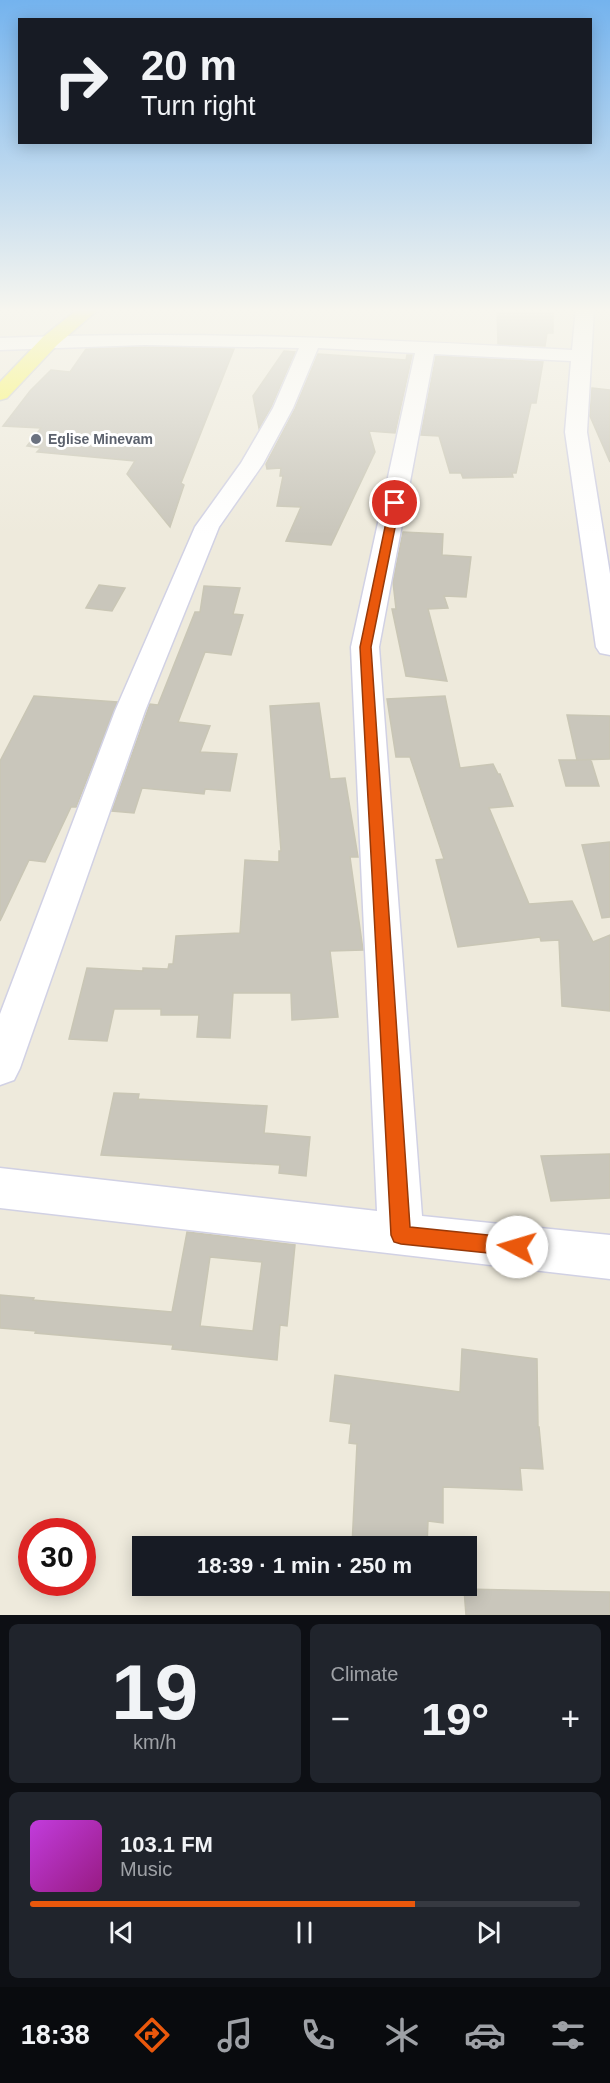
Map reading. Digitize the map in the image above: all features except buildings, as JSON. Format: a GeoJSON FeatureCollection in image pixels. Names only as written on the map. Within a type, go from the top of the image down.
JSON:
{"type":"FeatureCollection","features":[{"type":"Feature","properties":{"kind":"street"},"geometry":{"type":"LineString","coordinates":[[0,1068],[130,711],[207,527],[252,464],[283,408],[293,383]]}},
{"type":"Feature","properties":{"kind":"street"},"geometry":{"type":"LineString","coordinates":[[401,1235],[365,647],[419,383]]}},
{"type":"Feature","properties":{"kind":"street"},"geometry":{"type":"LineString","coordinates":[[579,383],[576,432],[610,647]]}},
{"type":"Feature","properties":{"kind":"street"},"geometry":{"type":"LineString","coordinates":[[0,1188],[610,1257]]}},
{"type":"Feature","properties":{"kind":"place","name":"Eglise Minevam"},"geometry":{"type":"Point","coordinates":[36,439]}},
{"type":"Feature","properties":{"kind":"route"},"geometry":{"type":"LineString","coordinates":[[395,503],[365,647],[401,1235],[517,1247]]}}]}
